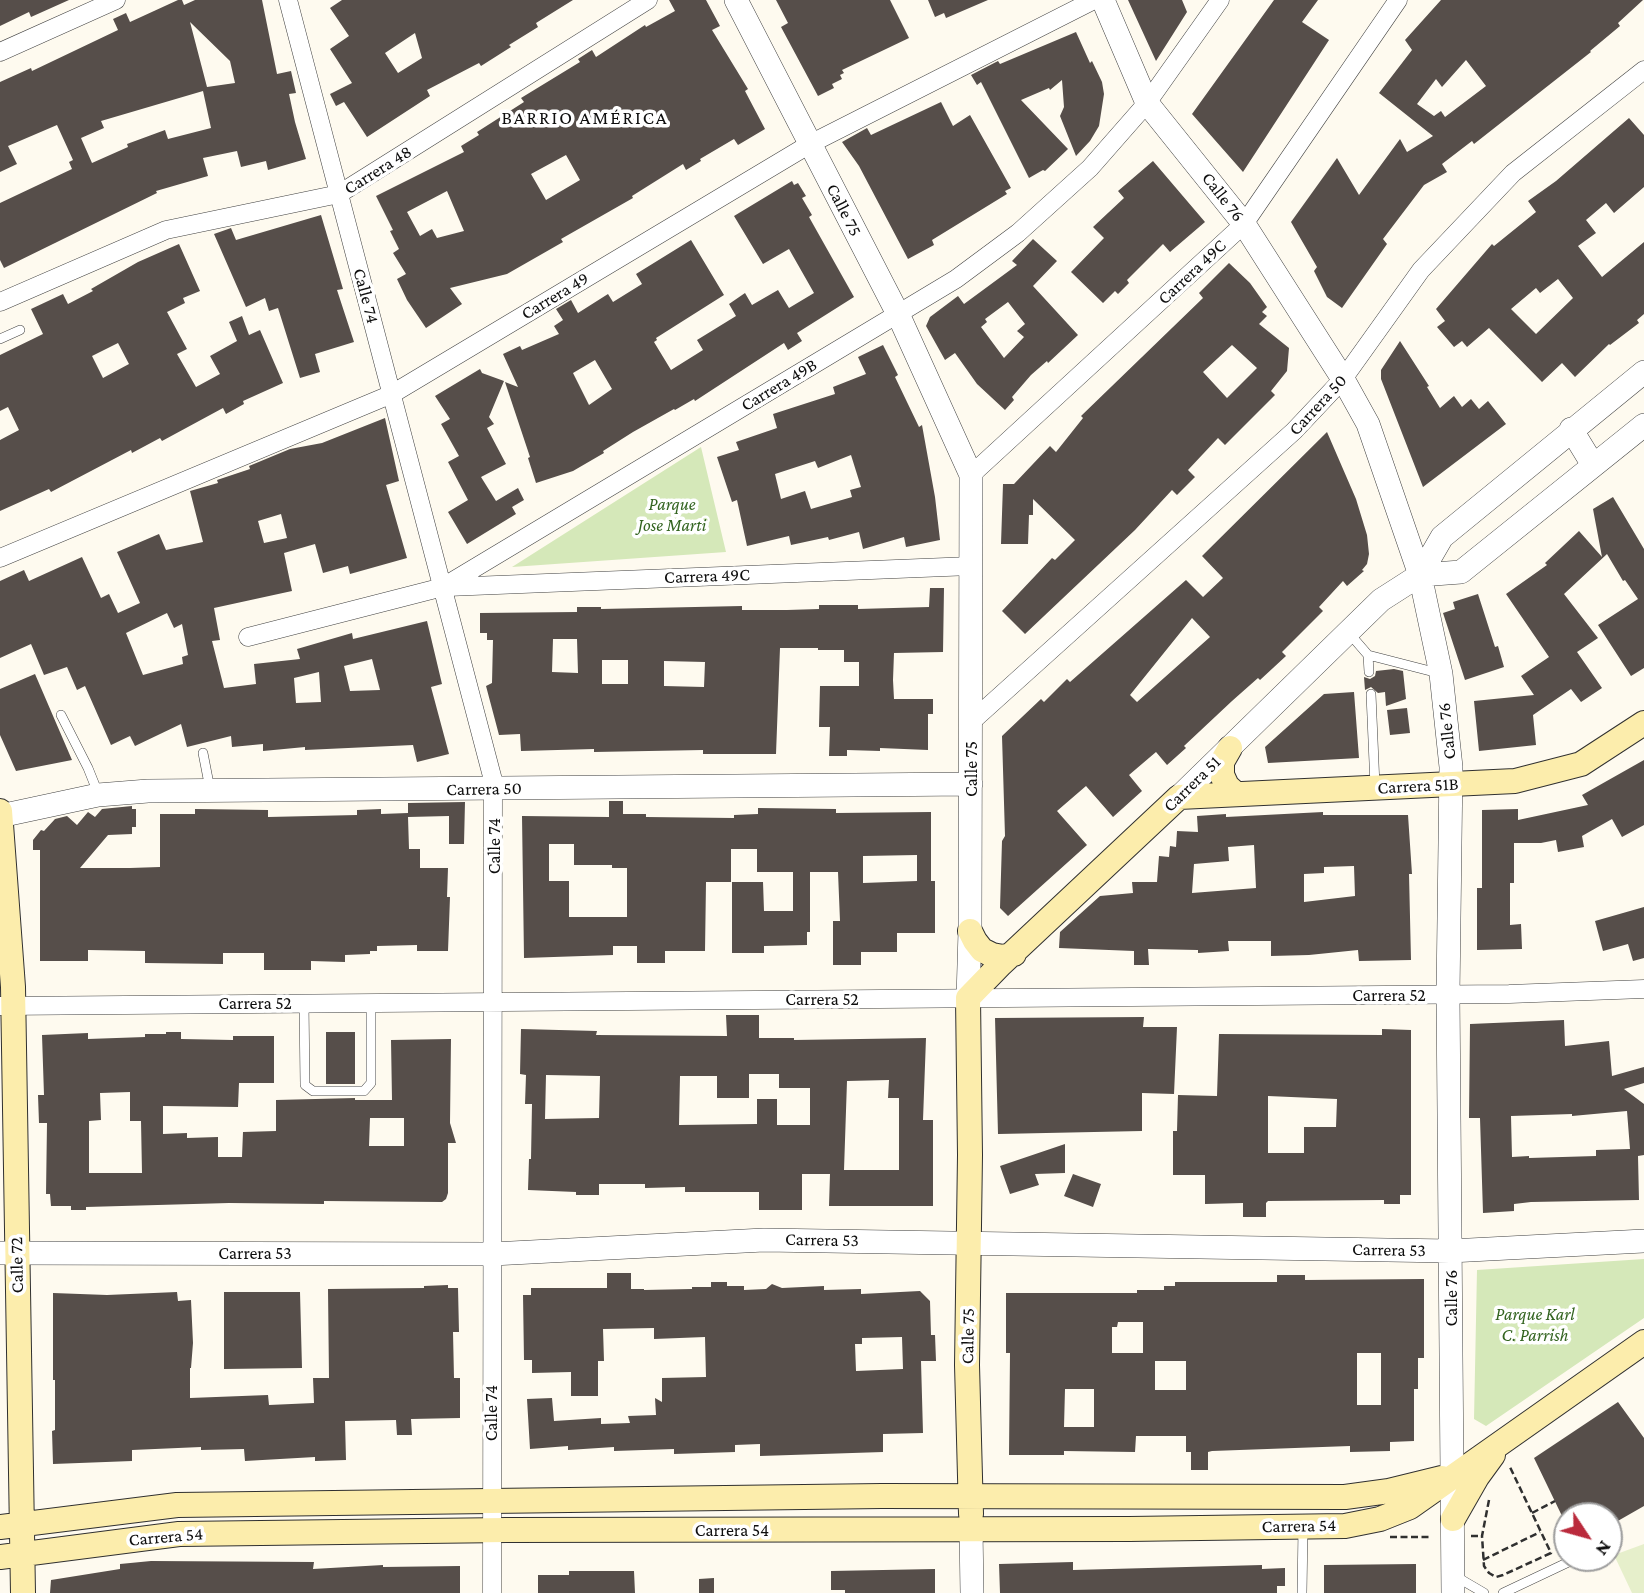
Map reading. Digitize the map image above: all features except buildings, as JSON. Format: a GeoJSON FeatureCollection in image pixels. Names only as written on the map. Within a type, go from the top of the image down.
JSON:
{"type":"FeatureCollection","features":[{"type":"Feature","properties":{"kind":"main road","name":"Carrera 51B"},"geometry":{"type":"LineString","coordinates":[[1178,797],[1515,781],[1581,764],[1644,723]]}},
{"type":"Feature","properties":{"kind":"main road"},"geometry":{"type":"LineString","coordinates":[[1230,748],[1222,762],[1222,775],[1227,786],[1236,794]]}},
{"type":"Feature","properties":{"kind":"main road","name":"Carrera 51"},"geometry":{"type":"LineString","coordinates":[[968,998],[1178,797]]}},
{"type":"Feature","properties":{"kind":"main road","name":"Calle 72"},"geometry":{"type":"LineString","coordinates":[[0,814],[7,1006],[11,1525],[12,1556],[23,1593]]}},
{"type":"Feature","properties":{"kind":"main road"},"geometry":{"type":"LineString","coordinates":[[970,931],[982,950],[1003,957],[1014,954]]}},
{"type":"Feature","properties":{"kind":"main road","name":"Calle 75"},"geometry":{"type":"LineString","coordinates":[[968,998],[967,1364],[971,1528]]}},
{"type":"Feature","properties":{"kind":"main road","name":"Carrera 54"},"geometry":{"type":"LineString","coordinates":[[11,1525],[177,1505],[712,1498],[1345,1497],[1389,1491],[1452,1475],[1511,1448],[1644,1342]]}},
{"type":"Feature","properties":{"kind":"main road"},"geometry":{"type":"LineString","coordinates":[[1452,1519],[1477,1477],[1511,1448]]}},
{"type":"Feature","properties":{"kind":"main road","name":"Carrera 54"},"geometry":{"type":"LineString","coordinates":[[12,1556],[179,1534],[241,1532],[1345,1526],[1395,1514],[1433,1492],[1452,1475]]}},
{"type":"Feature","properties":{"kind":"main road"},"geometry":{"type":"LineString","coordinates":[[1188,1497],[1190,1528]]}},
{"type":"Feature","properties":{"kind":"main road"},"geometry":{"type":"LineString","coordinates":[[712,1498],[713,1530]]}},
{"type":"Feature","properties":{"kind":"main road"},"geometry":{"type":"LineString","coordinates":[[239,1504],[241,1532]]}},
{"type":"Feature","properties":{"kind":"street"},"geometry":{"type":"LineString","coordinates":[[0,52],[116,0]]}},
{"type":"Feature","properties":{"kind":"street","name":"Calle 74"},"geometry":{"type":"LineString","coordinates":[[288,0],[492,772],[492,1593]]}},
{"type":"Feature","properties":{"kind":"street","name":"Carrera 48"},"geometry":{"type":"LineString","coordinates":[[0,302],[166,230],[339,194],[648,0]]}},
{"type":"Feature","properties":{"kind":"street","name":"Calle 75"},"geometry":{"type":"LineString","coordinates":[[736,0],[898,314],[971,475],[968,998]]}},
{"type":"Feature","properties":{"kind":"street","name":"Carrera 49"},"geometry":{"type":"LineString","coordinates":[[0,558],[392,394],[810,144],[1094,0]]}},
{"type":"Feature","properties":{"kind":"street","name":"Calle 76"},"geometry":{"type":"LineString","coordinates":[[1103,0],[1147,103],[1244,224],[1343,379],[1368,424],[1420,575],[1441,674],[1452,784],[1448,994],[1453,1584]]}},
{"type":"Feature","properties":{"kind":"street","name":"Carrera 49B"},"geometry":{"type":"LineString","coordinates":[[248,637],[443,587],[957,279],[1018,233],[1090,167],[1147,103],[1220,0]]}},
{"type":"Feature","properties":{"kind":"street","name":"Carrera 49C"},"geometry":{"type":"LineString","coordinates":[[971,475],[1244,224],[1398,0]]}},
{"type":"Feature","properties":{"kind":"street","name":"Carrera 50"},"geometry":{"type":"LineString","coordinates":[[971,722],[1294,432],[1343,379],[1421,270],[1514,173],[1644,70]]}},
{"type":"Feature","properties":{"kind":"street","name":"Carrera 51"},"geometry":{"type":"LineString","coordinates":[[1178,797],[1381,600],[1420,575],[1442,537],[1644,372]]}},
{"type":"Feature","properties":{"kind":"street","name":"Carrera 51"},"geometry":{"type":"LineString","coordinates":[[1420,575],[1461,572],[1644,425]]}},
{"type":"Feature","properties":{"kind":"street"},"geometry":{"type":"LineString","coordinates":[[1571,429],[1592,465]]}},
{"type":"Feature","properties":{"kind":"street","name":"Carrera 49C"},"geometry":{"type":"LineString","coordinates":[[443,587],[971,566]]}},
{"type":"Feature","properties":{"kind":"street","name":"Carrera 50"},"geometry":{"type":"LineString","coordinates":[[0,814],[98,795],[148,791],[971,784]]}},
{"type":"Feature","properties":{"kind":"street","name":"Carrera 52"},"geometry":{"type":"LineString","coordinates":[[7,1006],[1448,994],[1644,989]]}},
{"type":"Feature","properties":{"kind":"street","name":"Carrera 53"},"geometry":{"type":"LineString","coordinates":[[8,1253],[492,1254],[764,1240],[1450,1251],[1644,1241]]}},
{"type":"Feature","properties":{"kind":"street","name":"Calle 75"},"geometry":{"type":"LineString","coordinates":[[971,1528],[971,1593]]}},
{"type":"Feature","properties":{"kind":"lane"},"geometry":{"type":"LineString","coordinates":[[0,339],[19,330]]}},
{"type":"Feature","properties":{"kind":"lane"},"geometry":{"type":"LineString","coordinates":[[1348,632],[1368,655],[1441,674]]}},
{"type":"Feature","properties":{"kind":"lane"},"geometry":{"type":"LineString","coordinates":[[1368,655],[1369,671]]}},
{"type":"Feature","properties":{"kind":"lane"},"geometry":{"type":"LineString","coordinates":[[1371,694],[1375,788]]}},
{"type":"Feature","properties":{"kind":"lane"},"geometry":{"type":"LineString","coordinates":[[61,715],[88,768],[98,795]]}},
{"type":"Feature","properties":{"kind":"lane"},"geometry":{"type":"LineString","coordinates":[[203,754],[211,791]]}},
{"type":"Feature","properties":{"kind":"lane"},"geometry":{"type":"LineString","coordinates":[[304,1003],[305,1085],[313,1091],[364,1091],[371,1083],[371,1003]]}},
{"type":"Feature","properties":{"kind":"lane"},"geometry":{"type":"LineString","coordinates":[[1302,1593],[1303,1526]]}},
{"type":"Feature","properties":{"kind":"lane"},"geometry":{"type":"LineString","coordinates":[[1503,1593],[1553,1569]]}},
{"type":"Feature","properties":{"kind":"lane"},"geometry":{"type":"LineString","coordinates":[[1453,1584],[1484,1593]]}},
{"type":"Feature","properties":{"kind":"path"},"geometry":{"type":"LineString","coordinates":[[1503,1473],[1509,1465],[1511,1448]]}},
{"type":"Feature","properties":{"kind":"path"},"geometry":{"type":"LineString","coordinates":[[1492,1491],[1483,1524],[1483,1560],[1489,1573],[1500,1576],[1551,1553],[1509,1465]]}},
{"type":"Feature","properties":{"kind":"path"},"geometry":{"type":"LineString","coordinates":[[1532,1513],[1555,1501]]}},
{"type":"Feature","properties":{"kind":"path"},"geometry":{"type":"LineString","coordinates":[[1483,1560],[1541,1532]]}},
{"type":"Feature","properties":{"kind":"green space","name":"Parque Jose Marti"},"geometry":{"type":"Polygon","coordinates":[[[701,447],[726,552],[512,567],[701,447]]]}},
{"type":"Feature","properties":{"kind":"green space","name":"Parque Karl C. Parrish"},"geometry":{"type":"Polygon","coordinates":[[[1644,1259],[1644,1318],[1486,1426],[1474,1419],[1477,1270],[1644,1259]]]}},
{"type":"Feature","properties":{"kind":"green space"},"geometry":{"type":"Polygon","coordinates":[[[1644,1544],[1644,1593],[1632,1593],[1622,1572],[1623,1552],[1644,1544]]]}},
{"type":"Feature","properties":{"kind":"district","name":"BARRIO AMÉRICA"},"geometry":{"type":"Point","coordinates":[585,118]}}]}
